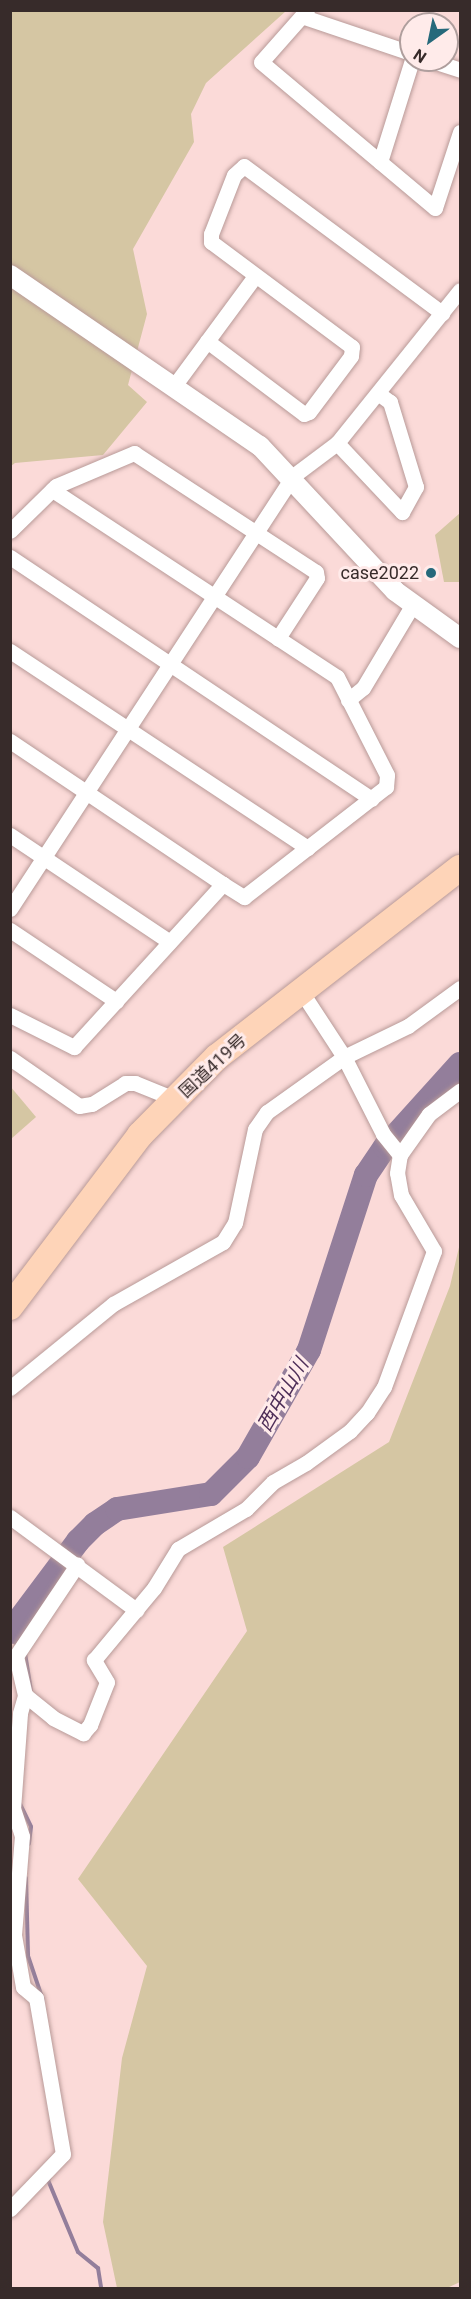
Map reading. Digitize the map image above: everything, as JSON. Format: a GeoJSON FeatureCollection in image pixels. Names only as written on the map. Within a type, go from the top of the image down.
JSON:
{"type":"FeatureCollection","features":[{"type":"Feature","properties":{"kind":"highway","name":"国道419号"},"geometry":{"type":"LineString","coordinates":[[10,1307],[140,1136],[217,1057],[460,868]]}},
{"type":"Feature","properties":{"kind":"street"},"geometry":{"type":"LineString","coordinates":[[399,49],[305,14],[261,62],[435,208],[460,132]]}},
{"type":"Feature","properties":{"kind":"street"},"geometry":{"type":"LineString","coordinates":[[380,162],[408,72]]}},
{"type":"Feature","properties":{"kind":"street"},"geometry":{"type":"LineString","coordinates":[[207,341],[304,414],[309,412],[351,356],[352,347],[211,242],[211,234],[234,175],[244,165],[442,313]]}},
{"type":"Feature","properties":{"kind":"street"},"geometry":{"type":"LineString","coordinates":[[10,275],[261,446],[293,476],[395,591],[460,638]]}},
{"type":"Feature","properties":{"kind":"street"},"geometry":{"type":"LineString","coordinates":[[174,386],[255,276]]}},
{"type":"Feature","properties":{"kind":"street"},"geometry":{"type":"LineString","coordinates":[[10,909],[293,476],[337,443],[379,394],[460,290]]}},
{"type":"Feature","properties":{"kind":"street"},"geometry":{"type":"LineString","coordinates":[[337,443],[402,512],[416,487],[390,402],[379,394]]}},
{"type":"Feature","properties":{"kind":"street"},"geometry":{"type":"LineString","coordinates":[[10,531],[52,490],[134,453],[316,572],[317,578],[278,638]]}},
{"type":"Feature","properties":{"kind":"street"},"geometry":{"type":"LineString","coordinates":[[10,741],[244,897],[386,787],[387,775],[337,677],[52,490]]}},
{"type":"Feature","properties":{"kind":"street"},"geometry":{"type":"LineString","coordinates":[[10,557],[172,662],[371,799]]}},
{"type":"Feature","properties":{"kind":"street"},"geometry":{"type":"LineString","coordinates":[[348,700],[363,687],[413,604]]}},
{"type":"Feature","properties":{"kind":"street"},"geometry":{"type":"LineString","coordinates":[[10,651],[308,848]]}},
{"type":"Feature","properties":{"kind":"street"},"geometry":{"type":"LineString","coordinates":[[10,835],[170,942]]}},
{"type":"Feature","properties":{"kind":"street"},"geometry":{"type":"LineString","coordinates":[[10,1015],[74,1047],[223,884]]}},
{"type":"Feature","properties":{"kind":"street"},"geometry":{"type":"LineString","coordinates":[[10,930],[116,1000]]}},
{"type":"Feature","properties":{"kind":"street"},"geometry":{"type":"LineString","coordinates":[[10,1388],[113,1304],[223,1242],[235,1223],[255,1129],[267,1112],[344,1057],[408,1026],[460,988]]}},
{"type":"Feature","properties":{"kind":"street"},"geometry":{"type":"LineString","coordinates":[[301,991],[344,1057],[383,1134],[398,1152]]}},
{"type":"Feature","properties":{"kind":"street"},"geometry":{"type":"LineString","coordinates":[[10,1058],[79,1106],[92,1104],[125,1083],[135,1083],[177,1100]]}},
{"type":"Feature","properties":{"kind":"street"},"geometry":{"type":"LineString","coordinates":[[25,1695],[53,1718],[82,1733],[90,1725],[107,1682],[94,1660],[136,1610],[178,1549],[246,1509],[273,1482],[350,1431],[384,1387],[434,1251],[401,1195],[397,1173],[398,1152],[429,1114],[460,1091]]}},
{"type":"Feature","properties":{"kind":"street"},"geometry":{"type":"LineString","coordinates":[[10,1517],[136,1610]]}},
{"type":"Feature","properties":{"kind":"street"},"geometry":{"type":"LineString","coordinates":[[10,2209],[63,2154],[36,1998],[23,1987],[14,1935],[22,1836],[13,1809],[20,1713],[25,1695],[16,1656],[75,1564]]}},
{"type":"Feature","properties":{"kind":"shaded area"},"geometry":{"type":"Polygon","coordinates":[[[11,11],[286,11],[206,83],[191,114],[194,142],[133,249],[147,314],[128,385],[147,402],[103,455],[15,463],[11,466],[11,11]]]}},
{"type":"Feature","properties":{"kind":"shaded area"},"geometry":{"type":"Polygon","coordinates":[[[460,513],[460,582],[444,582],[435,535],[460,513]]]}},
{"type":"Feature","properties":{"kind":"shaded area"},"geometry":{"type":"Polygon","coordinates":[[[10,1086],[36,1117],[11,1139],[10,1139],[10,1086]]]}},
{"type":"Feature","properties":{"kind":"shaded area"},"geometry":{"type":"Polygon","coordinates":[[[460,1243],[460,2282],[447,2288],[117,2288],[103,2222],[122,2058],[147,1966],[78,1879],[247,1631],[223,1547],[389,1442],[450,1286],[460,1243]]]}},
{"type":"Feature","properties":{"kind":"waterway","name":"西中山川"},"geometry":{"type":"LineString","coordinates":[[10,1632],[78,1541],[95,1524],[117,1509],[211,1494],[248,1457],[309,1350],[366,1175],[385,1147],[460,1064]]}},
{"type":"Feature","properties":{"kind":"waterway"},"geometry":{"type":"LineString","coordinates":[[10,1638],[18,1645]]}},
{"type":"Feature","properties":{"kind":"waterway"},"geometry":{"type":"LineString","coordinates":[[25,1653],[31,1690]]}},
{"type":"Feature","properties":{"kind":"waterway"},"geometry":{"type":"LineString","coordinates":[[20,1804],[31,1827],[29,1844]]}},
{"type":"Feature","properties":{"kind":"waterway"},"geometry":{"type":"LineString","coordinates":[[26,1878],[28,1956],[43,2000]]}},
{"type":"Feature","properties":{"kind":"waterway"},"geometry":{"type":"LineString","coordinates":[[50,2177],[48,2180],[78,2252],[98,2268],[101,2288]]}},
{"type":"Feature","properties":{"kind":"place","name":"case2022"},"geometry":{"type":"Point","coordinates":[431,573]}}]}
